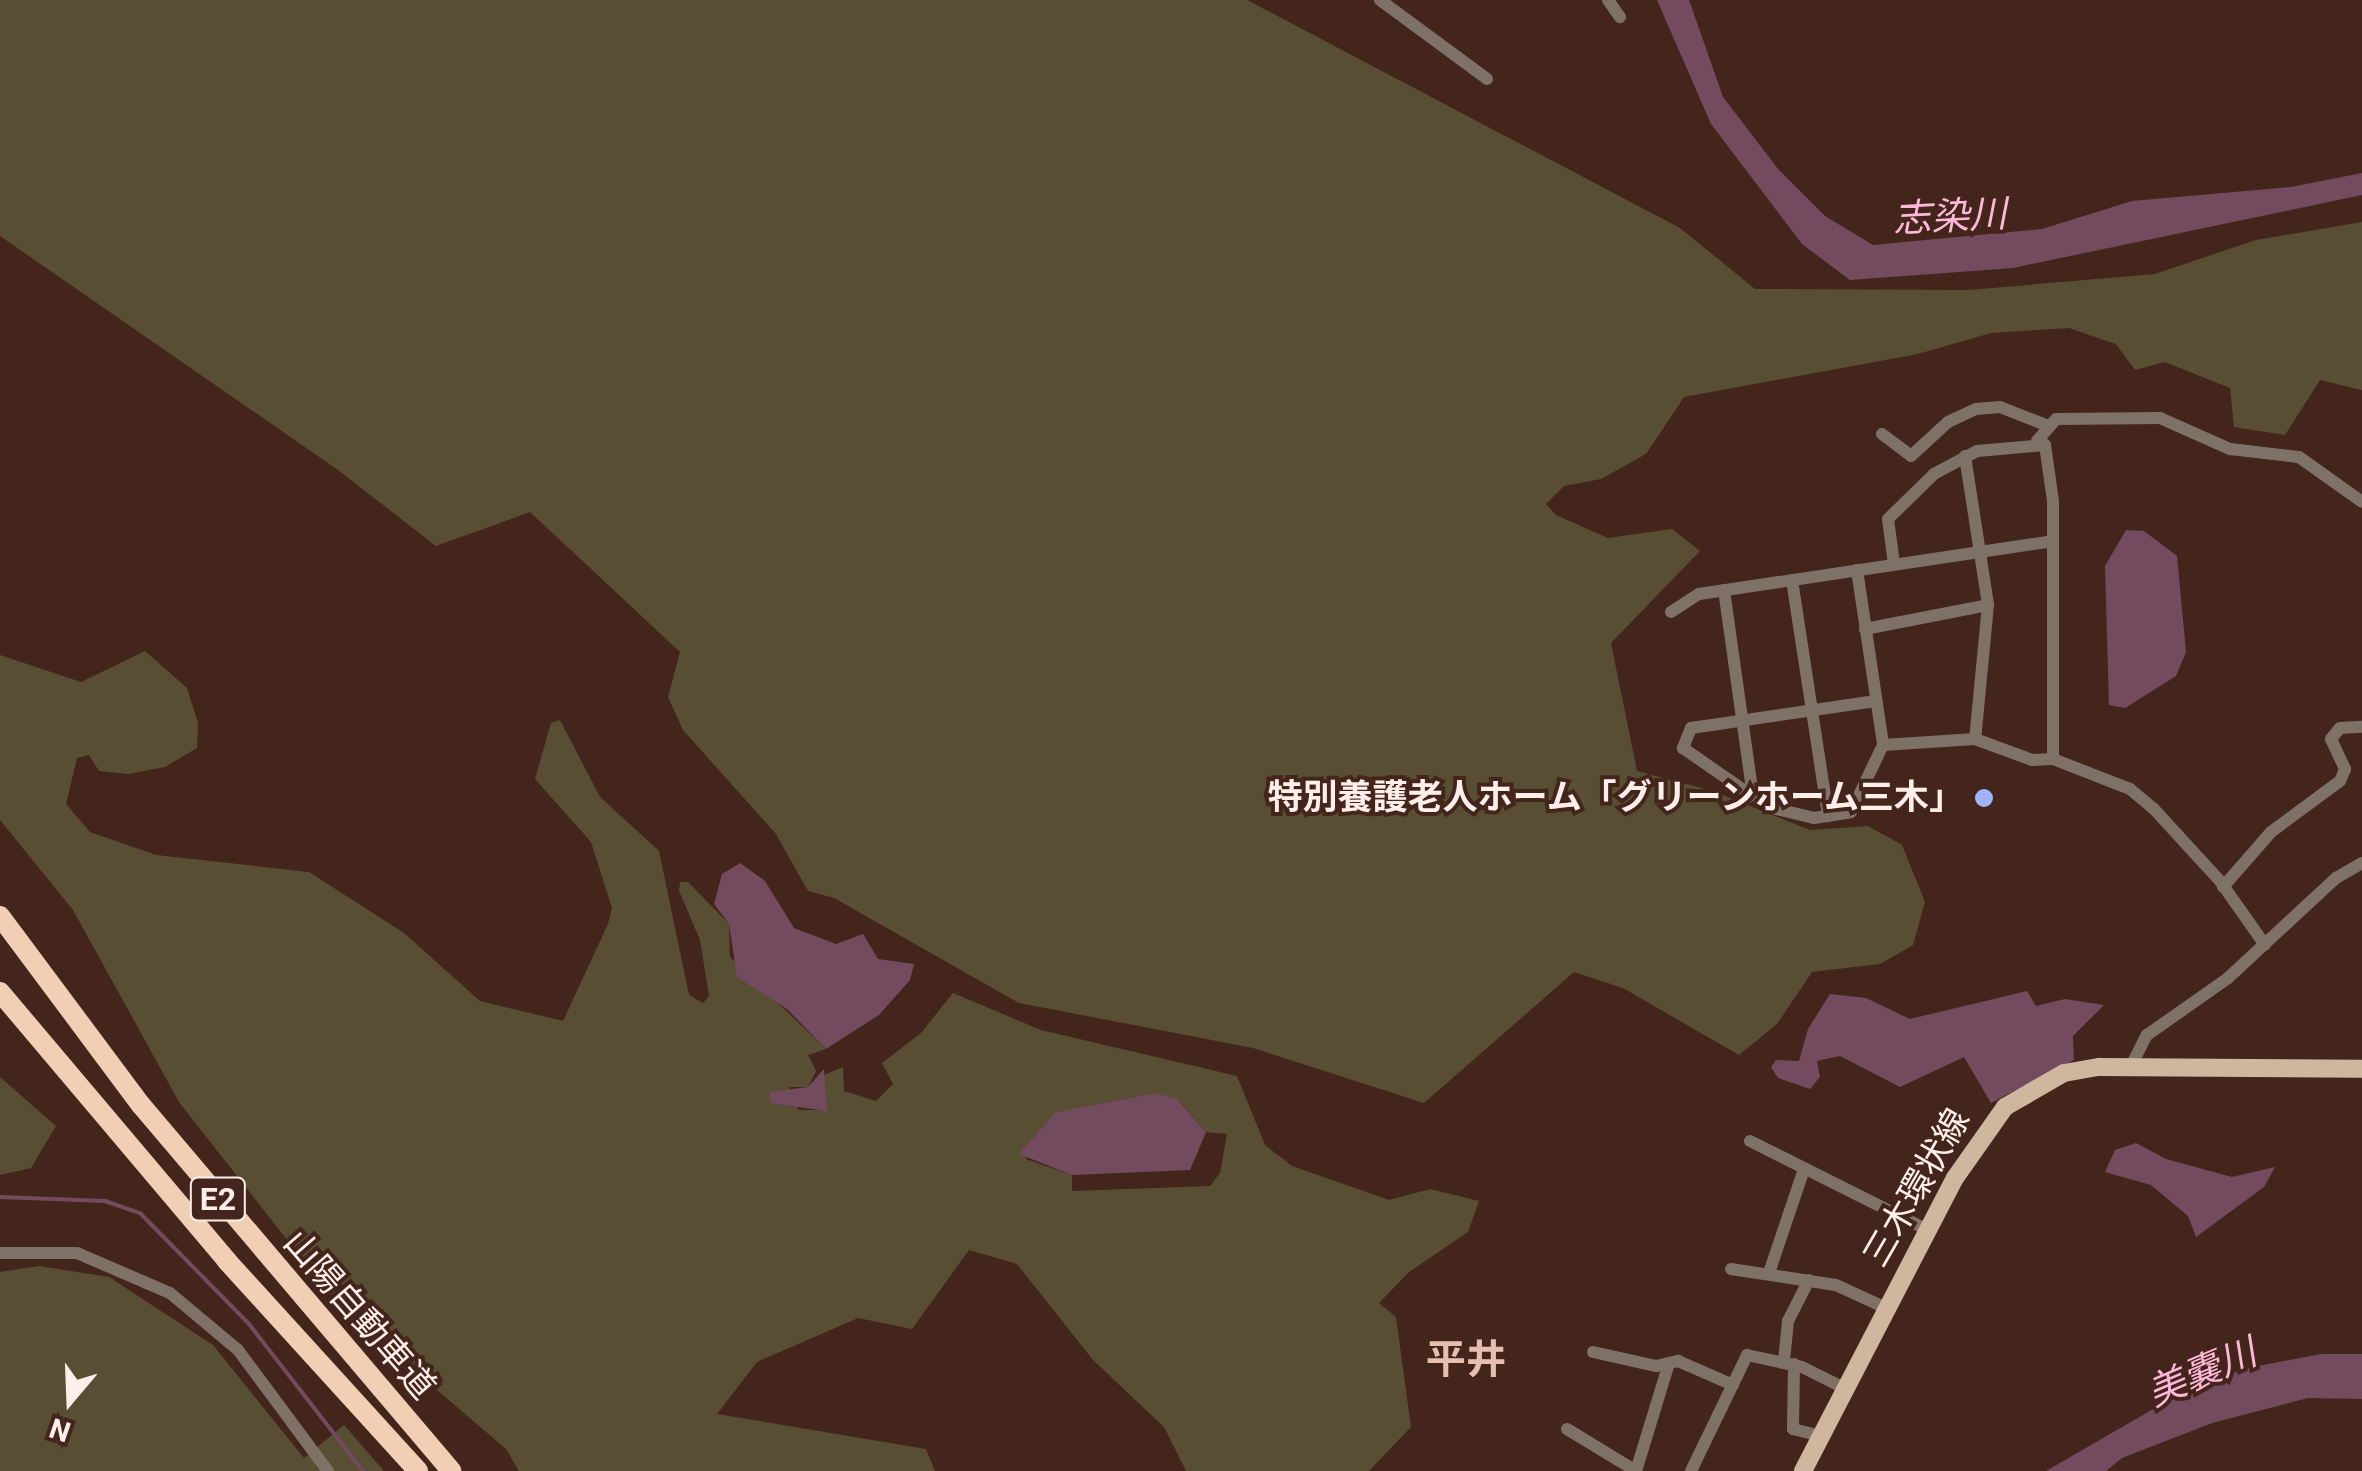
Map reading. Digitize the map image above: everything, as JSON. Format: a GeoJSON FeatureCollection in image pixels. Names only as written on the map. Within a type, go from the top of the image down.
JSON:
{"type":"FeatureCollection","features":[{"type":"Feature","properties":{"kind":"highway","name":"山陽自動車道"},"geometry":{"type":"LineString","coordinates":[[0,916],[140,1105],[450,1471]]}},
{"type":"Feature","properties":{"kind":"highway","name":"山陽自動車道"},"geometry":{"type":"LineString","coordinates":[[0,992],[227,1260],[418,1471]]}},
{"type":"Feature","properties":{"kind":"main road","name":"三木環状線"},"geometry":{"type":"LineString","coordinates":[[1804,1471],[1928,1230],[1982,1133],[2004,1107],[2064,1073],[2132,1064],[2362,1069]]}},
{"type":"Feature","properties":{"kind":"street"},"geometry":{"type":"LineString","coordinates":[[1608,0],[1620,17]]}},
{"type":"Feature","properties":{"kind":"street"},"geometry":{"type":"LineString","coordinates":[[1390,3],[1487,79]]}},
{"type":"Feature","properties":{"kind":"street"},"geometry":{"type":"LineString","coordinates":[[1882,434],[1911,456],[1948,422],[1976,409],[2000,408],[2046,425],[2086,417],[2160,418],[2230,448],[2299,456],[2362,502]]}},
{"type":"Feature","properties":{"kind":"street"},"geometry":{"type":"LineString","coordinates":[[2037,442],[2046,425]]}},
{"type":"Feature","properties":{"kind":"street"},"geometry":{"type":"LineString","coordinates":[[1894,564],[1888,519],[1934,474],[1965,456],[2037,442],[2046,445],[2053,541],[2053,758]]}},
{"type":"Feature","properties":{"kind":"street"},"geometry":{"type":"LineString","coordinates":[[1965,456],[1988,606],[1976,739]]}},
{"type":"Feature","properties":{"kind":"street"},"geometry":{"type":"LineString","coordinates":[[1671,612],[1699,594],[2053,541]]}},
{"type":"Feature","properties":{"kind":"street"},"geometry":{"type":"LineString","coordinates":[[1857,570],[1865,629],[1876,700],[1882,745],[1851,812],[1828,816],[1791,814],[1753,797],[1683,748],[1691,728],[1876,700]]}},
{"type":"Feature","properties":{"kind":"street"},"geometry":{"type":"LineString","coordinates":[[1792,580],[1828,816]]}},
{"type":"Feature","properties":{"kind":"street"},"geometry":{"type":"LineString","coordinates":[[1724,590],[1746,720],[1753,797]]}},
{"type":"Feature","properties":{"kind":"street"},"geometry":{"type":"LineString","coordinates":[[1865,629],[1988,606]]}},
{"type":"Feature","properties":{"kind":"street"},"geometry":{"type":"LineString","coordinates":[[2223,886],[2272,832],[2340,781],[2343,759],[2330,739],[2340,728],[2362,727]]}},
{"type":"Feature","properties":{"kind":"street"},"geometry":{"type":"LineString","coordinates":[[1882,745],[1976,739],[2032,760],[2053,758],[2130,789],[2223,886],[2265,944]]}},
{"type":"Feature","properties":{"kind":"street"},"geometry":{"type":"LineString","coordinates":[[2132,1064],[2147,1035],[2265,944],[2362,862]]}},
{"type":"Feature","properties":{"kind":"street"},"geometry":{"type":"LineString","coordinates":[[1750,1141],[1928,1230]]}},
{"type":"Feature","properties":{"kind":"street"},"geometry":{"type":"LineString","coordinates":[[1769,1273],[1804,1170]]}},
{"type":"Feature","properties":{"kind":"street"},"geometry":{"type":"LineString","coordinates":[[0,1253],[77,1253],[170,1293],[238,1350],[301,1444],[328,1471]]}},
{"type":"Feature","properties":{"kind":"street"},"geometry":{"type":"LineString","coordinates":[[1732,1269],[1809,1280],[1886,1308]]}},
{"type":"Feature","properties":{"kind":"street"},"geometry":{"type":"LineString","coordinates":[[1809,1280],[1788,1321],[1793,1429],[1822,1436]]}},
{"type":"Feature","properties":{"kind":"street"},"geometry":{"type":"LineString","coordinates":[[1593,1352],[1669,1363],[1733,1385]]}},
{"type":"Feature","properties":{"kind":"street"},"geometry":{"type":"LineString","coordinates":[[1691,1471],[1748,1355],[1789,1363],[1846,1390]]}},
{"type":"Feature","properties":{"kind":"street"},"geometry":{"type":"LineString","coordinates":[[1567,1429],[1636,1471],[1669,1363]]}},
{"type":"Feature","properties":{"kind":"shaded area"},"geometry":{"type":"Polygon","coordinates":[[[0,0],[1247,0],[1680,228],[1755,289],[1969,290],[2155,274],[2256,240],[2362,222],[2362,390],[2320,380],[2285,435],[2234,427],[2230,388],[2165,362],[2135,370],[2116,344],[2069,328],[1991,333],[1918,354],[1684,397],[1646,454],[1601,479],[1564,486],[1546,504],[1556,515],[1608,538],[1672,529],[1700,551],[1611,643],[1637,771],[1713,791],[1810,830],[1868,826],[1902,845],[1925,902],[1913,945],[1880,964],[1812,972],[1777,1024],[1739,1055],[1623,988],[1574,972],[1424,1103],[1253,1048],[1019,1003],[834,898],[808,891],[776,834],[683,730],[668,697],[680,652],[530,512],[436,546],[338,470],[0,236],[0,0]]]}},
{"type":"Feature","properties":{"kind":"shaded area"},"geometry":{"type":"Polygon","coordinates":[[[1657,0],[1689,0],[1723,97],[1778,169],[1825,216],[1873,245],[2042,229],[2132,201],[2291,187],[2362,173],[2362,195],[2013,268],[1850,280],[1802,244],[1711,124],[1657,0]]]}},
{"type":"Feature","properties":{"kind":"shaded area"},"geometry":{"type":"Polygon","coordinates":[[[2126,530],[2144,531],[2177,556],[2186,652],[2176,676],[2125,708],[2109,705],[2105,566],[2126,530]]]}},
{"type":"Feature","properties":{"kind":"shaded area"},"geometry":{"type":"Polygon","coordinates":[[[145,651],[187,688],[198,723],[197,748],[165,767],[128,774],[99,771],[89,755],[77,758],[66,804],[90,832],[156,855],[309,872],[404,933],[480,1001],[563,1021],[608,924],[612,908],[591,842],[535,779],[551,723],[560,720],[600,797],[659,851],[689,995],[703,1003],[709,996],[700,940],[679,891],[680,882],[688,882],[729,924],[730,957],[826,1049],[808,1055],[816,1071],[808,1087],[789,1087],[799,1110],[826,1110],[824,1075],[843,1067],[844,1091],[876,1101],[893,1084],[882,1063],[921,1033],[953,993],[1041,1030],[1237,1076],[1265,1145],[1292,1166],[1389,1200],[1430,1189],[1479,1201],[1468,1232],[1409,1272],[1379,1303],[1396,1317],[1411,1427],[1369,1471],[1186,1471],[1164,1427],[1093,1360],[1017,1264],[969,1250],[912,1329],[858,1318],[757,1362],[717,1414],[926,1449],[935,1471],[519,1471],[506,1449],[339,1306],[179,1102],[73,910],[0,820],[0,655],[81,682],[145,651]],[[1155,1093],[1057,1112],[1026,1159],[1072,1175],[1072,1191],[1210,1186],[1220,1173],[1227,1134],[1206,1132],[1180,1102],[1155,1093]]]}},
{"type":"Feature","properties":{"kind":"shaded area"},"geometry":{"type":"Polygon","coordinates":[[[740,863],[765,881],[794,928],[836,944],[863,934],[878,959],[914,964],[910,980],[879,1015],[826,1049],[787,1009],[737,977],[729,924],[714,904],[722,874],[740,863]]]}},
{"type":"Feature","properties":{"kind":"shaded area"},"geometry":{"type":"Polygon","coordinates":[[[2027,991],[2036,1006],[2065,999],[2104,1005],[2073,1036],[2074,1060],[1991,1103],[1964,1057],[1900,1087],[1840,1056],[1817,1061],[1820,1077],[1810,1089],[1778,1078],[1771,1067],[1776,1060],[1799,1061],[1808,1029],[1830,994],[1866,998],[1910,1019],[2027,991]]]}},
{"type":"Feature","properties":{"kind":"shaded area"},"geometry":{"type":"Polygon","coordinates":[[[824,1069],[827,1111],[770,1103],[770,1092],[808,1087],[824,1069]]]}},
{"type":"Feature","properties":{"kind":"shaded area"},"geometry":{"type":"Polygon","coordinates":[[[0,1077],[56,1126],[31,1168],[0,1175],[0,1077]]]}},
{"type":"Feature","properties":{"kind":"shaded area"},"geometry":{"type":"Polygon","coordinates":[[[1155,1093],[1177,1099],[1206,1132],[1190,1170],[1072,1175],[1019,1154],[1056,1112],[1155,1093]]]}},
{"type":"Feature","properties":{"kind":"shaded area"},"geometry":{"type":"Polygon","coordinates":[[[2136,1143],[2166,1159],[2232,1177],[2275,1167],[2264,1187],[2196,1237],[2188,1216],[2151,1185],[2105,1172],[2115,1150],[2136,1143]]]}},
{"type":"Feature","properties":{"kind":"shaded area"},"geometry":{"type":"Polygon","coordinates":[[[39,1266],[109,1277],[213,1345],[304,1458],[344,1425],[384,1471],[0,1471],[0,1272],[39,1266]]]}},
{"type":"Feature","properties":{"kind":"shaded area"},"geometry":{"type":"Polygon","coordinates":[[[2321,1354],[2362,1354],[2362,1399],[2308,1398],[2212,1423],[2122,1458],[2106,1471],[2046,1471],[2162,1404],[2243,1369],[2321,1354]]]}},
{"type":"Feature","properties":{"kind":"waterway"},"geometry":{"type":"LineString","coordinates":[[0,1197],[105,1201],[140,1213],[249,1324],[363,1471]]}},
{"type":"Feature","properties":{"kind":"place","name":"特別養護老人ホーム「グリーンホーム三木」"},"geometry":{"type":"Point","coordinates":[1984,798]}},
{"type":"Feature","properties":{"kind":"district","name":"平井"},"geometry":{"type":"Point","coordinates":[1466,1360]}},
{"type":"Feature","properties":{"kind":"water label","name":"志染川"},"geometry":{"type":"Point","coordinates":[1950,217]}},
{"type":"Feature","properties":{"kind":"water label","name":"美嚢川"},"geometry":{"type":"Point","coordinates":[2202,1373]}}]}
